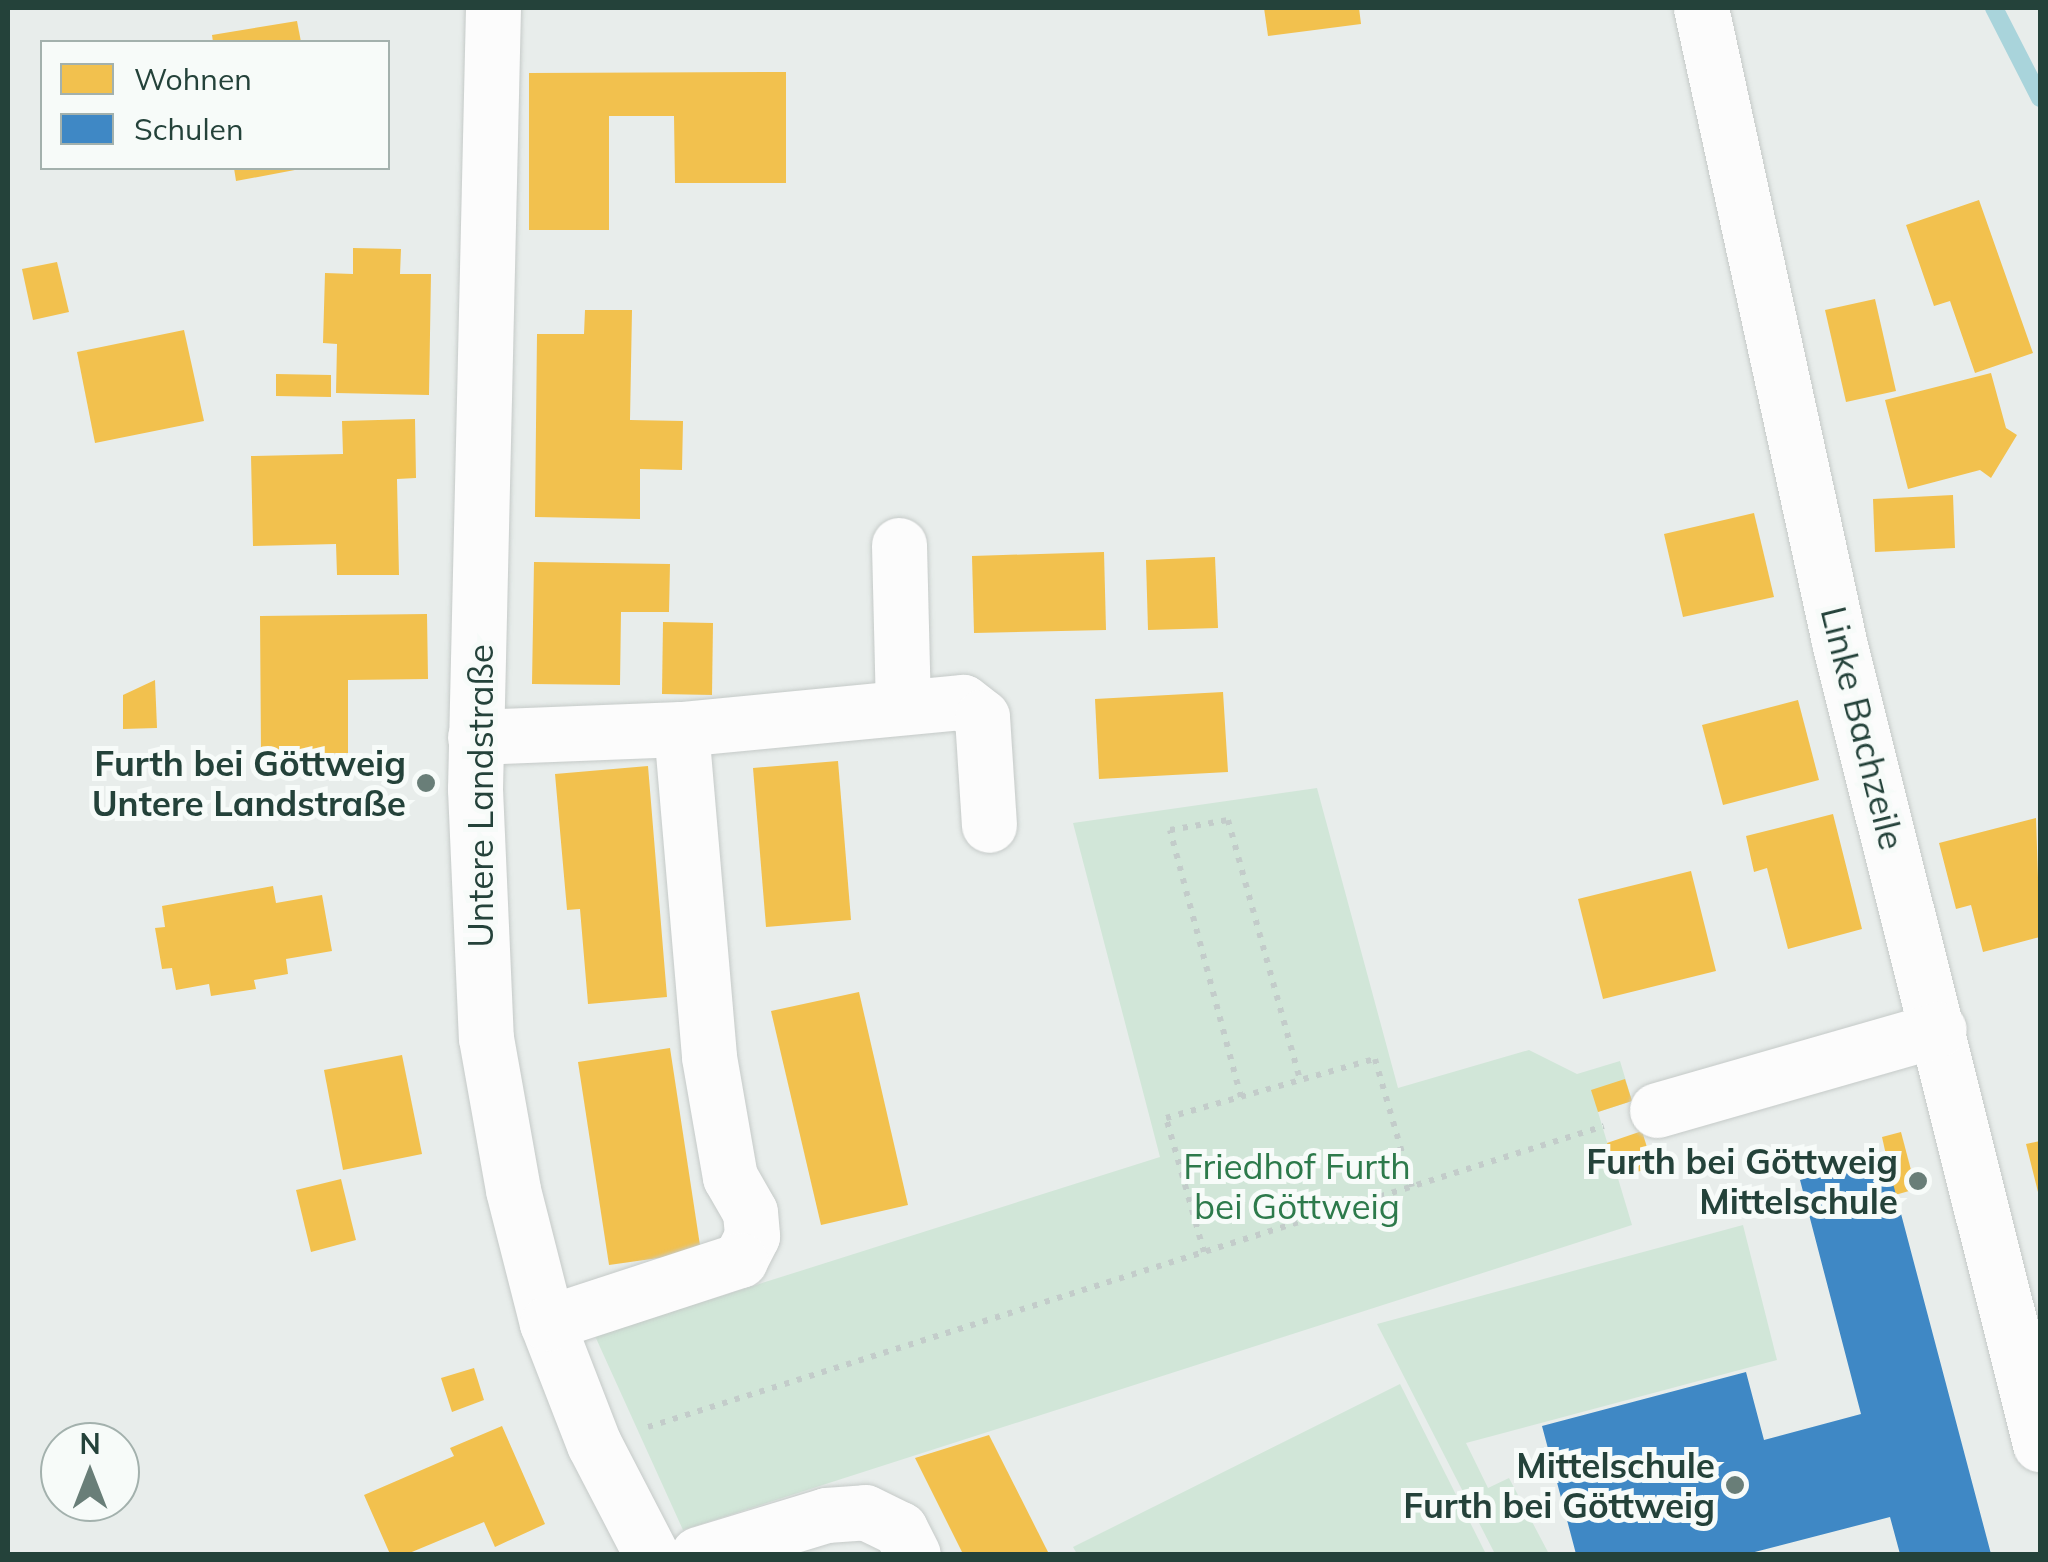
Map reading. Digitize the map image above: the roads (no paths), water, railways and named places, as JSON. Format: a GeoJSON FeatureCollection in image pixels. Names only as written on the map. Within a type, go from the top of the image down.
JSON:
{"type":"FeatureCollection","features":[{"type":"Feature","properties":{"kind":"street","name":"Untere Landstraße"},"geometry":{"type":"LineString","coordinates":[[494,8],[476,736],[475,880],[486,1038],[512,1190],[547,1323],[594,1444],[651,1554]]}},
{"type":"Feature","properties":{"kind":"street","name":"Linke Bachzeile"},"geometry":{"type":"LineString","coordinates":[[1701,8],[1840,646],[1939,1029],[1967,1170],[2040,1444]]}},
{"type":"Feature","properties":{"kind":"street"},"geometry":{"type":"LineString","coordinates":[[899,545],[904,707]]}},
{"type":"Feature","properties":{"kind":"street"},"geometry":{"type":"LineString","coordinates":[[476,736],[681,729],[963,702],[982,717],[989,825]]}},
{"type":"Feature","properties":{"kind":"street"},"geometry":{"type":"LineString","coordinates":[[547,1323],[718,1271],[740,1260],[752,1236],[750,1212],[730,1177],[709,1057],[681,729]]}},
{"type":"Feature","properties":{"kind":"street"},"geometry":{"type":"LineString","coordinates":[[1657,1110],[1939,1029]]}},
{"type":"Feature","properties":{"kind":"street"},"geometry":{"type":"LineString","coordinates":[[698,1554],[826,1515],[865,1512],[900,1529],[914,1554]]}},
{"type":"Feature","properties":{"kind":"waterway"},"geometry":{"type":"LineString","coordinates":[[1994,8],[2040,98]]}},
{"type":"Feature","properties":{"kind":"place","name":"Furth bei Göttweig Untere Landstraße"},"geometry":{"type":"Point","coordinates":[426,783]}},
{"type":"Feature","properties":{"kind":"place","name":"Furth bei Göttweig Mittelschule"},"geometry":{"type":"Point","coordinates":[1918,1181]}},
{"type":"Feature","properties":{"kind":"place","name":"Mittelschule Furth bei Göttweig"},"geometry":{"type":"Point","coordinates":[1735,1485]}},
{"type":"Feature","properties":{"kind":"park label","name":"Friedhof Furth bei Göttweig"},"geometry":{"type":"Point","coordinates":[1297,1186]}}]}
